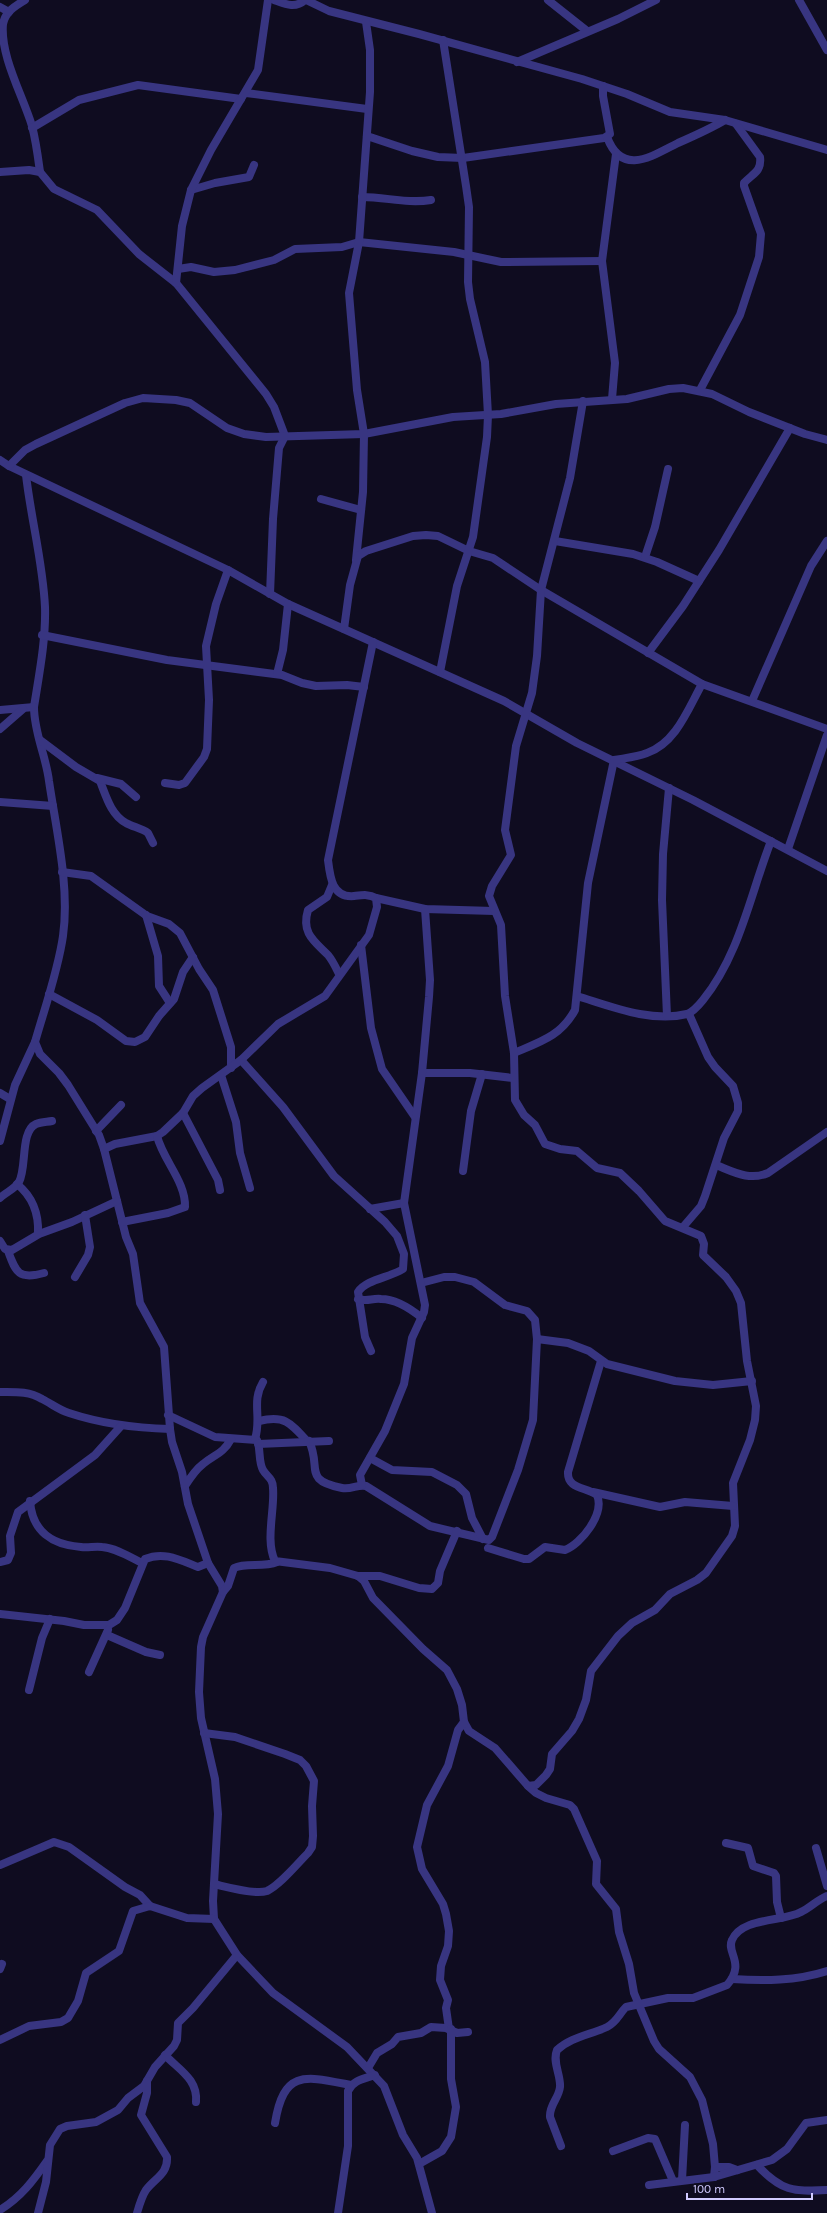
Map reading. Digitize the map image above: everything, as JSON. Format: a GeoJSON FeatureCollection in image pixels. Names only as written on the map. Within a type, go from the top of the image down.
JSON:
{"type":"FeatureCollection","features":[{"type":"Feature","properties":{"kind":"street"},"geometry":{"type":"LineString","coordinates":[[25,0],[9,12],[3,24],[3,36],[7,56],[32,128],[40,172],[54,189],[98,210],[140,254],[176,283],[266,394],[274,407],[285,436],[279,448],[273,519],[270,594]]}},
{"type":"Feature","properties":{"kind":"street"},"geometry":{"type":"LineString","coordinates":[[176,283],[182,226],[191,190],[258,70],[261,58],[268,0]]}},
{"type":"Feature","properties":{"kind":"street"},"geometry":{"type":"LineString","coordinates":[[274,0],[295,6],[300,5],[305,0],[329,11],[366,22],[443,40],[604,86],[670,112],[725,120],[827,150]]}},
{"type":"Feature","properties":{"kind":"street"},"geometry":{"type":"LineString","coordinates":[[548,0],[587,31]]}},
{"type":"Feature","properties":{"kind":"street"},"geometry":{"type":"LineString","coordinates":[[517,62],[618,19],[656,0]]}},
{"type":"Feature","properties":{"kind":"street"},"geometry":{"type":"LineString","coordinates":[[799,0],[827,50]]}},
{"type":"Feature","properties":{"kind":"street"},"geometry":{"type":"LineString","coordinates":[[0,7],[9,12]]}},
{"type":"Feature","properties":{"kind":"street"},"geometry":{"type":"LineString","coordinates":[[344,629],[356,560],[361,510],[364,434],[357,390],[349,293],[359,242],[367,109],[370,92],[370,50],[366,22]]}},
{"type":"Feature","properties":{"kind":"street"},"geometry":{"type":"LineString","coordinates":[[440,672],[457,586],[469,551],[486,453],[488,415],[485,362],[470,299],[467,254],[469,207],[463,158],[443,40]]}},
{"type":"Feature","properties":{"kind":"street"},"geometry":{"type":"LineString","coordinates":[[32,128],[79,100],[138,86],[367,109]]}},
{"type":"Feature","properties":{"kind":"street"},"geometry":{"type":"LineString","coordinates":[[604,86],[603,96],[609,130],[607,137],[616,154],[602,261],[615,363],[612,399]]}},
{"type":"Feature","properties":{"kind":"street"},"geometry":{"type":"LineString","coordinates":[[616,154],[631,160],[656,156],[676,144],[703,133],[725,120]]}},
{"type":"Feature","properties":{"kind":"street"},"geometry":{"type":"LineString","coordinates":[[700,390],[740,315],[754,276],[761,242],[759,225],[744,186],[744,183],[758,172],[760,157],[736,124]]}},
{"type":"Feature","properties":{"kind":"street"},"geometry":{"type":"LineString","coordinates":[[366,136],[412,151],[438,157],[463,158],[607,137]]}},
{"type":"Feature","properties":{"kind":"street"},"geometry":{"type":"LineString","coordinates":[[191,190],[215,183],[249,177],[254,165]]}},
{"type":"Feature","properties":{"kind":"street"},"geometry":{"type":"LineString","coordinates":[[0,172],[29,170],[40,172]]}},
{"type":"Feature","properties":{"kind":"street"},"geometry":{"type":"LineString","coordinates":[[362,197],[379,197],[411,202],[432,200]]}},
{"type":"Feature","properties":{"kind":"street"},"geometry":{"type":"LineString","coordinates":[[178,269],[191,267],[214,272],[235,270],[274,260],[295,249],[342,246],[359,242],[437,249],[501,262],[602,261]]}},
{"type":"Feature","properties":{"kind":"street"},"geometry":{"type":"LineString","coordinates":[[9,466],[25,450],[36,444],[125,403],[143,398],[176,400],[190,403],[228,428],[244,434],[266,437],[364,434],[453,417],[488,415],[583,401],[627,399],[669,389],[700,390],[712,394],[749,412],[790,428],[827,440]]}},
{"type":"Feature","properties":{"kind":"street"},"geometry":{"type":"LineString","coordinates":[[528,1786],[536,1785],[546,1775],[550,1768],[552,1754],[572,1731],[579,1719],[586,1700],[588,1678],[594,1666],[618,1636],[632,1623],[655,1610],[674,1591],[697,1580],[706,1573],[732,1536],[735,1526],[732,1483],[750,1440],[756,1420],[756,1406],[752,1381],[746,1361],[741,1303],[736,1291],[718,1267],[703,1255],[704,1244],[701,1236],[683,1227],[665,1221],[639,1191],[620,1174],[597,1168],[577,1151],[560,1149],[545,1144],[535,1125],[518,1106],[514,1095],[514,1053],[505,996],[501,925],[494,911],[489,891],[511,855],[505,835],[507,807],[516,746],[526,714],[534,678],[541,590],[555,541],[573,464],[583,401]]}},
{"type":"Feature","properties":{"kind":"street"},"geometry":{"type":"LineString","coordinates":[[648,653],[699,581],[733,527],[790,428]]}},
{"type":"Feature","properties":{"kind":"street"},"geometry":{"type":"LineString","coordinates":[[0,460],[26,475],[228,570],[288,604],[504,701],[564,736],[788,849],[827,871]]}},
{"type":"Feature","properties":{"kind":"street"},"geometry":{"type":"LineString","coordinates":[[645,557],[655,527],[668,469]]}},
{"type":"Feature","properties":{"kind":"street"},"geometry":{"type":"LineString","coordinates":[[0,1142],[10,1099],[35,1042],[49,994],[63,935],[64,898],[62,872],[47,766],[34,721],[34,707],[45,619],[43,580],[26,475]]}},
{"type":"Feature","properties":{"kind":"street"},"geometry":{"type":"LineString","coordinates":[[321,499],[361,510]]}},
{"type":"Feature","properties":{"kind":"street"},"geometry":{"type":"LineString","coordinates":[[356,560],[361,553],[366,551],[419,535],[438,536],[469,551],[493,558],[541,590],[702,684],[827,729]]}},
{"type":"Feature","properties":{"kind":"street"},"geometry":{"type":"LineString","coordinates":[[555,541],[614,550],[645,557],[699,581]]}},
{"type":"Feature","properties":{"kind":"street"},"geometry":{"type":"LineString","coordinates":[[752,701],[810,566],[827,541]]}},
{"type":"Feature","properties":{"kind":"street"},"geometry":{"type":"LineString","coordinates":[[165,783],[179,785],[184,783],[207,752],[209,700],[206,665],[208,632],[228,570]]}},
{"type":"Feature","properties":{"kind":"street"},"geometry":{"type":"LineString","coordinates":[[277,674],[283,650],[288,604]]}},
{"type":"Feature","properties":{"kind":"street"},"geometry":{"type":"LineString","coordinates":[[42,635],[167,660],[277,674],[316,686],[347,685],[364,687]]}},
{"type":"Feature","properties":{"kind":"street"},"geometry":{"type":"LineString","coordinates":[[373,642],[331,838],[328,860],[332,885],[336,891],[345,895],[366,895],[425,909],[494,911]]}},
{"type":"Feature","properties":{"kind":"street"},"geometry":{"type":"LineString","coordinates":[[614,760],[648,753],[666,742],[674,734],[702,684]]}},
{"type":"Feature","properties":{"kind":"street"},"geometry":{"type":"LineString","coordinates":[[0,710],[34,707]]}},
{"type":"Feature","properties":{"kind":"street"},"geometry":{"type":"LineString","coordinates":[[0,729],[22,709]]}},
{"type":"Feature","properties":{"kind":"street"},"geometry":{"type":"LineString","coordinates":[[788,849],[827,735]]}},
{"type":"Feature","properties":{"kind":"street"},"geometry":{"type":"LineString","coordinates":[[40,740],[76,767],[96,777],[121,784],[136,797]]}},
{"type":"Feature","properties":{"kind":"street"},"geometry":{"type":"LineString","coordinates":[[514,1053],[555,1034],[568,1024],[575,1010],[588,883],[614,760]]}},
{"type":"Feature","properties":{"kind":"street"},"geometry":{"type":"LineString","coordinates":[[96,777],[100,781],[105,795],[116,814],[124,822],[148,834],[153,844]]}},
{"type":"Feature","properties":{"kind":"street"},"geometry":{"type":"LineString","coordinates":[[667,1016],[662,900],[663,854],[669,788]]}},
{"type":"Feature","properties":{"kind":"street"},"geometry":{"type":"LineString","coordinates":[[0,802],[53,806]]}},
{"type":"Feature","properties":{"kind":"street"},"geometry":{"type":"LineString","coordinates":[[577,996],[628,1011],[667,1016],[689,1014],[707,994],[730,958],[771,841]]}},
{"type":"Feature","properties":{"kind":"street"},"geometry":{"type":"LineString","coordinates":[[62,872],[91,876],[146,915],[176,928],[213,990],[231,1047],[231,1068]]}},
{"type":"Feature","properties":{"kind":"street"},"geometry":{"type":"LineString","coordinates":[[332,885],[327,897],[308,910],[306,926],[309,936],[332,959],[339,974]]}},
{"type":"Feature","properties":{"kind":"street"},"geometry":{"type":"LineString","coordinates":[[104,1149],[115,1144],[157,1136],[182,1113],[193,1096],[241,1060],[278,1024],[325,996],[371,929],[377,907],[376,898]]}},
{"type":"Feature","properties":{"kind":"street"},"geometry":{"type":"LineString","coordinates":[[362,1485],[360,1475],[385,1431],[404,1384],[412,1338],[422,1318],[425,1305],[404,1203],[422,1073],[430,980],[425,909]]}},
{"type":"Feature","properties":{"kind":"street"},"geometry":{"type":"LineString","coordinates":[[146,915],[158,956],[159,986],[170,1003]]}},
{"type":"Feature","properties":{"kind":"street"},"geometry":{"type":"LineString","coordinates":[[360,945],[371,1028],[382,1069],[415,1117]]}},
{"type":"Feature","properties":{"kind":"street"},"geometry":{"type":"LineString","coordinates":[[49,994],[97,1020],[126,1041],[135,1042],[145,1037],[174,999],[183,972],[193,957]]}},
{"type":"Feature","properties":{"kind":"street"},"geometry":{"type":"LineString","coordinates":[[683,1227],[701,1206],[728,1128],[738,1111],[737,1094],[728,1079],[715,1067],[708,1057],[689,1014]]}},
{"type":"Feature","properties":{"kind":"street"},"geometry":{"type":"LineString","coordinates":[[35,1042],[40,1054],[60,1073],[96,1131],[104,1149],[122,1222],[133,1254],[140,1303],[164,1347],[170,1429],[185,1486],[188,1504],[208,1564],[222,1586],[223,1592]]}},
{"type":"Feature","properties":{"kind":"street"},"geometry":{"type":"LineString","coordinates":[[241,1060],[283,1107],[334,1176],[398,1236],[404,1254],[402,1269],[394,1274],[362,1287],[358,1292],[365,1337],[371,1351]]}},
{"type":"Feature","properties":{"kind":"street"},"geometry":{"type":"LineString","coordinates":[[422,1073],[482,1074],[514,1078]]}},
{"type":"Feature","properties":{"kind":"street"},"geometry":{"type":"LineString","coordinates":[[462,1171],[471,1111],[482,1074]]}},
{"type":"Feature","properties":{"kind":"street"},"geometry":{"type":"LineString","coordinates":[[221,1075],[236,1122],[240,1153],[250,1188]]}},
{"type":"Feature","properties":{"kind":"street"},"geometry":{"type":"LineString","coordinates":[[0,1093],[10,1099]]}},
{"type":"Feature","properties":{"kind":"street"},"geometry":{"type":"LineString","coordinates":[[96,1131],[121,1105]]}},
{"type":"Feature","properties":{"kind":"street"},"geometry":{"type":"LineString","coordinates":[[182,1113],[218,1180],[220,1190]]}},
{"type":"Feature","properties":{"kind":"street"},"geometry":{"type":"LineString","coordinates":[[0,1198],[17,1184],[21,1176],[25,1148],[31,1130],[36,1124],[52,1121]]}},
{"type":"Feature","properties":{"kind":"street"},"geometry":{"type":"LineString","coordinates":[[716,1165],[750,1177],[759,1177],[768,1173],[827,1132]]}},
{"type":"Feature","properties":{"kind":"street"},"geometry":{"type":"LineString","coordinates":[[122,1222],[168,1213],[185,1207],[180,1185],[161,1149],[157,1136]]}},
{"type":"Feature","properties":{"kind":"street"},"geometry":{"type":"LineString","coordinates":[[17,1184],[28,1194],[34,1204],[38,1219],[38,1234]]}},
{"type":"Feature","properties":{"kind":"street"},"geometry":{"type":"LineString","coordinates":[[8,1251],[38,1234],[117,1200]]}},
{"type":"Feature","properties":{"kind":"street"},"geometry":{"type":"LineString","coordinates":[[370,1209],[404,1203]]}},
{"type":"Feature","properties":{"kind":"street"},"geometry":{"type":"LineString","coordinates":[[75,1277],[88,1255],[90,1247],[84,1215]]}},
{"type":"Feature","properties":{"kind":"street"},"geometry":{"type":"LineString","coordinates":[[0,1240],[8,1251],[14,1267],[21,1274],[32,1276],[44,1272]]}},
{"type":"Feature","properties":{"kind":"street"},"geometry":{"type":"LineString","coordinates":[[259,1421],[271,1418],[287,1421],[308,1441],[314,1454],[315,1474],[322,1482],[344,1489],[362,1485],[430,1526],[457,1531],[489,1540],[495,1533],[528,1442],[533,1420],[537,1339],[535,1320],[527,1311],[505,1305],[474,1282],[455,1278],[444,1278],[421,1283]]}},
{"type":"Feature","properties":{"kind":"street"},"geometry":{"type":"LineString","coordinates":[[358,1299],[365,1301],[385,1299],[406,1307],[422,1318]]}},
{"type":"Feature","properties":{"kind":"street"},"geometry":{"type":"LineString","coordinates":[[537,1339],[568,1343],[589,1351],[601,1361],[618,1367],[699,1385],[752,1381]]}},
{"type":"Feature","properties":{"kind":"street"},"geometry":{"type":"LineString","coordinates":[[601,1361],[568,1472],[569,1479],[573,1485],[592,1492],[655,1506],[667,1506],[685,1502],[734,1506]]}},
{"type":"Feature","properties":{"kind":"street"},"geometry":{"type":"LineString","coordinates":[[263,1382],[256,1397],[259,1421],[257,1441],[263,1470],[270,1476],[273,1483],[272,1549],[273,1556],[277,1562]]}},
{"type":"Feature","properties":{"kind":"street"},"geometry":{"type":"LineString","coordinates":[[0,1392],[22,1392],[42,1399],[55,1408],[69,1413],[121,1426],[170,1429]]}},
{"type":"Feature","properties":{"kind":"street"},"geometry":{"type":"LineString","coordinates":[[168,1415],[215,1437],[257,1441],[329,1441]]}},
{"type":"Feature","properties":{"kind":"street"},"geometry":{"type":"LineString","coordinates":[[0,1562],[8,1560],[11,1553],[10,1536],[18,1512],[95,1455],[121,1426]]}},
{"type":"Feature","properties":{"kind":"street"},"geometry":{"type":"LineString","coordinates":[[185,1486],[204,1463],[223,1452],[231,1439]]}},
{"type":"Feature","properties":{"kind":"street"},"geometry":{"type":"LineString","coordinates":[[370,1458],[392,1470],[432,1472],[458,1485],[466,1494],[472,1518],[483,1539]]}},
{"type":"Feature","properties":{"kind":"street"},"geometry":{"type":"LineString","coordinates":[[488,1548],[524,1560],[529,1559],[545,1547],[560,1551],[568,1549],[594,1522],[599,1501],[597,1495],[592,1492]]}},
{"type":"Feature","properties":{"kind":"street"},"geometry":{"type":"LineString","coordinates":[[30,1502],[30,1512],[38,1530],[54,1541],[80,1547],[102,1547],[122,1553],[142,1563]]}},
{"type":"Feature","properties":{"kind":"street"},"geometry":{"type":"LineString","coordinates":[[432,2213],[419,2164],[403,2135],[384,2086],[347,2047],[273,1993],[237,1955],[214,1920],[213,1908],[218,1814],[215,1779],[204,1733],[199,1702],[201,1647],[203,1637],[223,1592],[228,1586],[234,1568],[242,1565],[271,1564],[277,1562],[310,1564],[358,1576],[380,1576],[419,1588],[432,1589],[438,1583],[440,1571],[457,1531]]}},
{"type":"Feature","properties":{"kind":"street"},"geometry":{"type":"LineString","coordinates":[[89,1672],[110,1625],[117,1620],[125,1608],[142,1563],[150,1558],[164,1556],[174,1557],[198,1567],[208,1564]]}},
{"type":"Feature","properties":{"kind":"street"},"geometry":{"type":"LineString","coordinates":[[358,1576],[364,1581],[373,1598],[423,1649],[447,1670],[457,1689],[462,1705],[464,1722],[469,1731],[495,1748],[536,1793],[570,1805],[574,1809],[597,1861],[596,1884],[616,1909],[618,1932],[629,1964],[632,1984],[638,2004],[659,2049],[690,2077],[697,2088],[708,2122],[715,2167],[714,2176]]}},
{"type":"Feature","properties":{"kind":"street"},"geometry":{"type":"LineString","coordinates":[[0,1614],[50,1619],[84,1625],[110,1625]]}},
{"type":"Feature","properties":{"kind":"street"},"geometry":{"type":"LineString","coordinates":[[29,1690],[42,1638],[50,1619]]}},
{"type":"Feature","properties":{"kind":"street"},"geometry":{"type":"LineString","coordinates":[[106,1635],[146,1652],[160,1655]]}},
{"type":"Feature","properties":{"kind":"street"},"geometry":{"type":"LineString","coordinates":[[419,2164],[442,2151],[451,2137],[456,2107],[451,2079],[450,2029],[446,2008],[448,2000],[440,1980],[441,1966],[448,1946],[449,1931],[443,1904],[422,1869],[417,1851],[427,1805],[448,1766],[458,1730],[464,1722]]}},
{"type":"Feature","properties":{"kind":"street"},"geometry":{"type":"LineString","coordinates":[[204,1733],[235,1737],[300,1760],[306,1766],[314,1781],[312,1806],[313,1836],[312,1847],[308,1853],[274,1886],[266,1891],[257,1892],[214,1884]]}},
{"type":"Feature","properties":{"kind":"street"},"geometry":{"type":"LineString","coordinates":[[0,1865],[49,1844],[60,1843],[69,1847],[125,1887],[140,1895],[150,1906],[187,1918],[214,1920]]}},
{"type":"Feature","properties":{"kind":"street"},"geometry":{"type":"LineString","coordinates":[[726,1843],[748,1848],[753,1866],[774,1874],[781,1918]]}},
{"type":"Feature","properties":{"kind":"street"},"geometry":{"type":"LineString","coordinates":[[816,1848],[827,1886]]}},
{"type":"Feature","properties":{"kind":"street"},"geometry":{"type":"LineString","coordinates":[[561,2146],[550,2117],[550,2112],[559,2095],[560,2087],[555,2060],[557,2050],[574,2039],[608,2026],[618,2019],[626,2007],[668,1998],[684,1999],[706,1994],[727,1986],[732,1979],[736,1964],[731,1943],[735,1934],[749,1926],[802,1912],[815,1902],[827,1896]]}},
{"type":"Feature","properties":{"kind":"street"},"geometry":{"type":"LineString","coordinates":[[0,2040],[29,2026],[61,2022],[68,2018],[72,2014],[78,2001],[86,1973],[120,1951],[125,1939],[131,1914],[138,1909],[150,1906]]}},
{"type":"Feature","properties":{"kind":"street"},"geometry":{"type":"LineString","coordinates":[[38,2213],[46,2182],[47,2161],[50,2145],[60,2129],[104,2119],[118,2110],[147,2081],[155,2066],[177,2040],[178,2023],[193,2008],[237,1955]]}},
{"type":"Feature","properties":{"kind":"street"},"geometry":{"type":"LineString","coordinates":[[732,1979],[758,1981],[793,1979],[827,1971]]}},
{"type":"Feature","properties":{"kind":"street"},"geometry":{"type":"LineString","coordinates":[[368,2068],[377,2053],[392,2044],[398,2037],[422,2033],[432,2027],[450,2029],[457,2033],[468,2032]]}},
{"type":"Feature","properties":{"kind":"street"},"geometry":{"type":"LineString","coordinates":[[165,2056],[192,2080],[196,2090],[196,2102]]}},
{"type":"Feature","properties":{"kind":"street"},"geometry":{"type":"LineString","coordinates":[[275,2123],[282,2095],[290,2085],[300,2079],[314,2078],[350,2085],[375,2075]]}},
{"type":"Feature","properties":{"kind":"street"},"geometry":{"type":"LineString","coordinates":[[137,2213],[145,2191],[159,2179],[167,2163],[167,2157],[141,2116],[147,2093],[147,2081]]}},
{"type":"Feature","properties":{"kind":"street"},"geometry":{"type":"LineString","coordinates":[[338,2213],[348,2146],[348,2091],[350,2085]]}},
{"type":"Feature","properties":{"kind":"street"},"geometry":{"type":"LineString","coordinates":[[649,2185],[714,2176],[757,2164],[780,2155],[797,2137],[806,2123],[827,2120]]}},
{"type":"Feature","properties":{"kind":"street"},"geometry":{"type":"LineString","coordinates":[[682,2180],[685,2125]]}},
{"type":"Feature","properties":{"kind":"street"},"geometry":{"type":"LineString","coordinates":[[614,2151],[648,2138],[655,2139],[672,2181]]}},
{"type":"Feature","properties":{"kind":"street"},"geometry":{"type":"LineString","coordinates":[[0,2210],[16,2200],[28,2187],[47,2161]]}},
{"type":"Feature","properties":{"kind":"street"},"geometry":{"type":"LineString","coordinates":[[757,2164],[776,2184],[788,2189],[798,2191],[827,2190]]}},
{"type":"Feature","properties":{"kind":"street"},"geometry":{"type":"LineString","coordinates":[[715,2167],[729,2167],[737,2170]]}}]}
